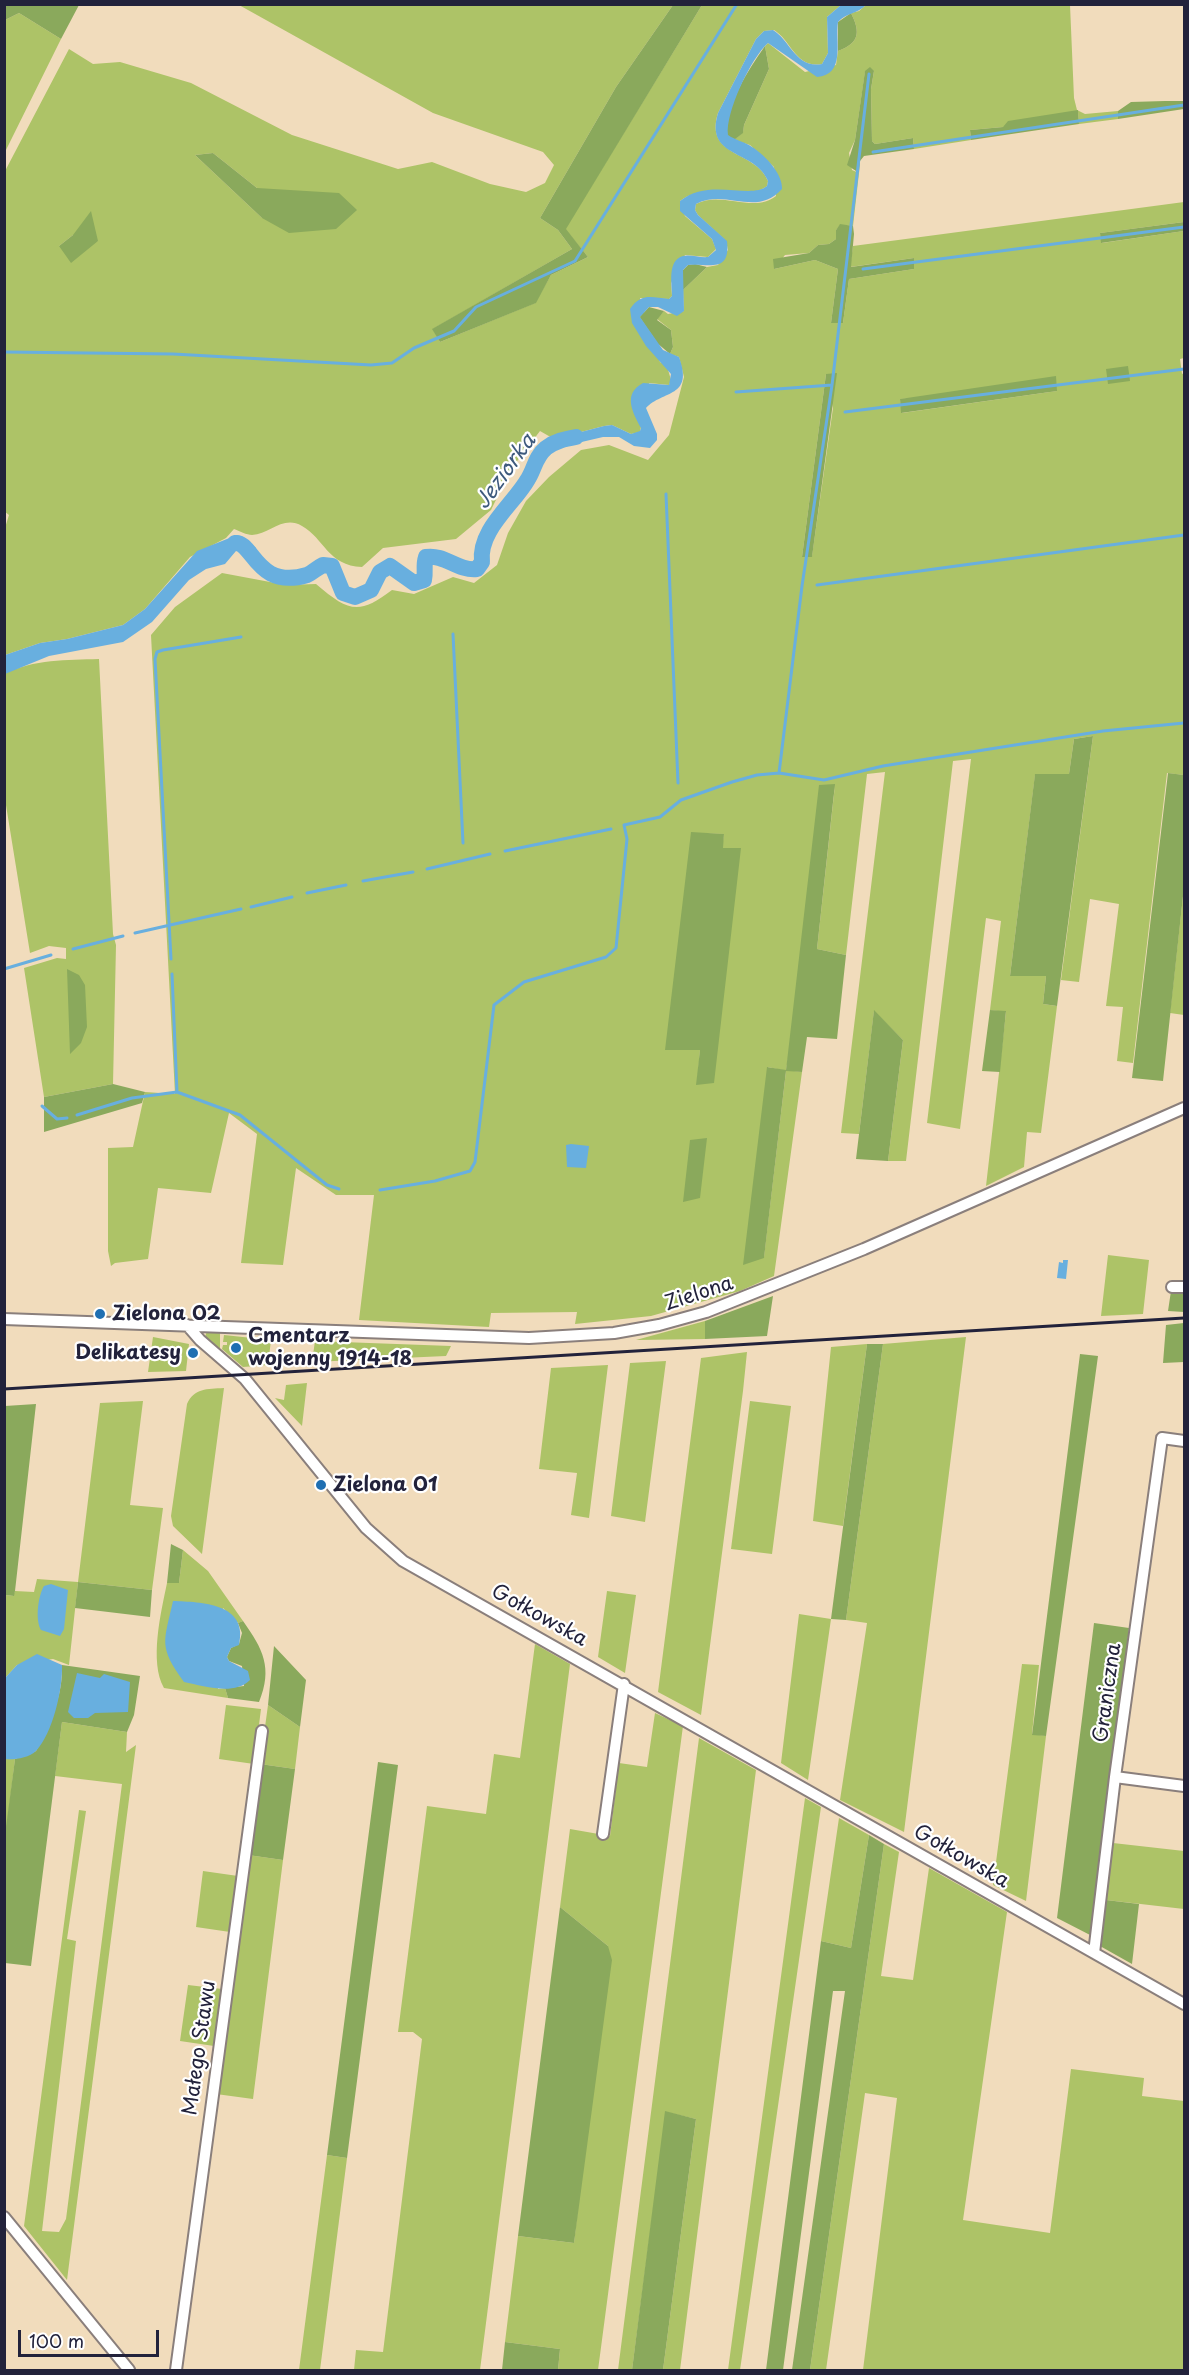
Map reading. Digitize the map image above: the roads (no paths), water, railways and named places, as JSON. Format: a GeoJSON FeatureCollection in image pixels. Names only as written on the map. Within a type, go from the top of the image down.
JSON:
{"type":"FeatureCollection","features":[{"type":"Feature","properties":{"kind":"street","name":"Zielona"},"geometry":{"type":"LineString","coordinates":[[187,1325],[529,1338],[589,1336],[659,1325],[706,1312],[832,1263],[1185,1108]]}},
{"type":"Feature","properties":{"kind":"street"},"geometry":{"type":"LineString","coordinates":[[1172,1287],[1185,1287]]}},
{"type":"Feature","properties":{"kind":"street"},"geometry":{"type":"LineString","coordinates":[[4,1319],[187,1325]]}},
{"type":"Feature","properties":{"kind":"street","name":"Gołkowska"},"geometry":{"type":"LineString","coordinates":[[187,1325],[200,1340],[245,1379],[366,1528],[389,1551],[415,1568],[624,1684],[1185,2004]]}},
{"type":"Feature","properties":{"kind":"street","name":"Graniczna"},"geometry":{"type":"LineString","coordinates":[[1094,1953],[1115,1777],[1162,1438],[1185,1441]]}},
{"type":"Feature","properties":{"kind":"street"},"geometry":{"type":"LineString","coordinates":[[603,1834],[624,1684]]}},
{"type":"Feature","properties":{"kind":"street","name":"Małego Stawu"},"geometry":{"type":"LineString","coordinates":[[176,2370],[262,1731]]}},
{"type":"Feature","properties":{"kind":"street"},"geometry":{"type":"LineString","coordinates":[[1115,1777],[1185,1786]]}},
{"type":"Feature","properties":{"kind":"street"},"geometry":{"type":"LineString","coordinates":[[4,2217],[129,2370]]}},
{"type":"Feature","properties":{"kind":"water"},"geometry":{"type":"Polygon","coordinates":[[[841,5],[866,5],[838,22],[836,64],[832,70],[826,75],[817,77],[768,43],[747,73],[735,100],[728,125],[728,135],[749,145],[766,158],[776,170],[782,189],[762,201],[718,199],[696,204],[695,210],[698,215],[727,241],[725,258],[722,263],[716,265],[688,265],[683,270],[684,311],[677,316],[658,307],[649,307],[640,317],[663,350],[679,357],[683,370],[683,380],[680,386],[646,408],[657,434],[657,440],[650,448],[634,446],[619,437],[603,437],[556,448],[554,439],[604,426],[612,425],[631,434],[640,431],[641,428],[631,404],[633,393],[643,383],[669,385],[671,374],[646,346],[632,323],[630,309],[642,298],[669,299],[672,296],[672,267],[678,258],[683,256],[708,257],[716,250],[712,239],[680,211],[680,201],[703,190],[750,191],[760,190],[767,186],[768,181],[762,171],[724,146],[718,139],[716,128],[718,113],[756,39],[764,31],[773,30],[794,53],[806,62],[822,64],[828,53],[827,17],[841,5]]]}},
{"type":"Feature","properties":{"kind":"water"},"geometry":{"type":"Polygon","coordinates":[[[237,535],[245,538],[256,548],[247,556],[241,550],[236,551],[225,564],[206,569],[189,580],[152,622],[123,642],[49,656],[5,674],[5,655],[40,643],[67,639],[123,625],[145,609],[197,551],[237,535]]]}},
{"type":"Feature","properties":{"kind":"water"},"geometry":{"type":"Polygon","coordinates":[[[566,1145],[589,1146],[586,1168],[567,1167],[566,1145]]]}},
{"type":"Feature","properties":{"kind":"water"},"geometry":{"type":"Polygon","coordinates":[[[1063,1260],[1068,1260],[1066,1279],[1057,1278],[1059,1262],[1063,1263],[1063,1260]]]}},
{"type":"Feature","properties":{"kind":"water"},"geometry":{"type":"Polygon","coordinates":[[[51,1584],[68,1590],[64,1629],[60,1636],[41,1630],[39,1626],[40,1596],[44,1586],[51,1584]]]}},
{"type":"Feature","properties":{"kind":"water"},"geometry":{"type":"Polygon","coordinates":[[[173,1601],[209,1604],[230,1613],[237,1621],[240,1631],[239,1645],[231,1648],[227,1657],[229,1661],[248,1671],[250,1680],[236,1688],[227,1689],[184,1682],[170,1660],[165,1643],[173,1601]]]}},
{"type":"Feature","properties":{"kind":"water"},"geometry":{"type":"Polygon","coordinates":[[[37,1654],[62,1665],[56,1710],[47,1733],[36,1751],[21,1758],[5,1759],[5,1678],[17,1665],[37,1654]]]}},
{"type":"Feature","properties":{"kind":"water"},"geometry":{"type":"Polygon","coordinates":[[[77,1673],[100,1678],[104,1674],[130,1682],[128,1712],[95,1713],[88,1718],[74,1718],[68,1712],[77,1673]]]}},
{"type":"Feature","properties":{"kind":"waterway"},"geometry":{"type":"LineString","coordinates":[[4,352],[173,354],[371,365],[392,363],[414,348],[454,331],[476,307],[575,261],[737,4]]}},
{"type":"Feature","properties":{"kind":"waterway"},"geometry":{"type":"LineString","coordinates":[[832,385],[869,74]]}},
{"type":"Feature","properties":{"kind":"waterway"},"geometry":{"type":"LineString","coordinates":[[873,152],[1184,105]]}},
{"type":"Feature","properties":{"kind":"waterway"},"geometry":{"type":"LineString","coordinates":[[863,269],[1184,227]]}},
{"type":"Feature","properties":{"kind":"waterway"},"geometry":{"type":"LineString","coordinates":[[845,412],[1184,369]]}},
{"type":"Feature","properties":{"kind":"waterway"},"geometry":{"type":"LineString","coordinates":[[380,1190],[435,1181],[470,1171],[475,1162],[494,1005],[524,982],[606,957],[616,948],[627,839],[624,825],[660,817],[681,800],[732,782],[757,775],[779,773],[802,586],[832,385],[736,392]]}},
{"type":"Feature","properties":{"kind":"waterway","name":"Jeziorka"},"geometry":{"type":"LineString","coordinates":[[235,543],[241,544],[259,564],[277,576],[290,578],[307,575],[323,565],[332,566],[343,593],[355,597],[371,590],[380,572],[390,566],[414,583],[424,580],[426,557],[439,558],[463,568],[477,569],[482,562],[482,550],[491,528],[522,488],[540,455],[553,444],[576,437]]}},
{"type":"Feature","properties":{"kind":"waterway"},"geometry":{"type":"LineString","coordinates":[[666,494],[678,783]]}},
{"type":"Feature","properties":{"kind":"waterway"},"geometry":{"type":"LineString","coordinates":[[817,585],[1184,535]]}},
{"type":"Feature","properties":{"kind":"waterway"},"geometry":{"type":"LineString","coordinates":[[453,634],[463,843]]}},
{"type":"Feature","properties":{"kind":"waterway"},"geometry":{"type":"LineString","coordinates":[[171,959],[155,659],[157,652],[163,650],[241,637]]}},
{"type":"Feature","properties":{"kind":"waterway"},"geometry":{"type":"LineString","coordinates":[[779,773],[824,780],[883,766],[1103,731],[1184,723]]}},
{"type":"Feature","properties":{"kind":"waterway"},"geometry":{"type":"LineString","coordinates":[[505,851],[611,829]]}},
{"type":"Feature","properties":{"kind":"waterway"},"geometry":{"type":"LineString","coordinates":[[427,869],[490,854]]}},
{"type":"Feature","properties":{"kind":"waterway"},"geometry":{"type":"LineString","coordinates":[[363,881],[413,872]]}},
{"type":"Feature","properties":{"kind":"waterway"},"geometry":{"type":"LineString","coordinates":[[307,893],[346,885]]}},
{"type":"Feature","properties":{"kind":"waterway"},"geometry":{"type":"LineString","coordinates":[[251,907],[292,897]]}},
{"type":"Feature","properties":{"kind":"waterway"},"geometry":{"type":"LineString","coordinates":[[135,933],[241,909]]}},
{"type":"Feature","properties":{"kind":"waterway"},"geometry":{"type":"LineString","coordinates":[[73,949],[123,936]]}},
{"type":"Feature","properties":{"kind":"waterway"},"geometry":{"type":"LineString","coordinates":[[4,969],[51,955]]}},
{"type":"Feature","properties":{"kind":"waterway"},"geometry":{"type":"LineString","coordinates":[[172,974],[177,1092],[240,1115],[327,1185],[339,1189]]}},
{"type":"Feature","properties":{"kind":"waterway"},"geometry":{"type":"LineString","coordinates":[[77,1115],[132,1098],[177,1092]]}},
{"type":"Feature","properties":{"kind":"waterway"},"geometry":{"type":"LineString","coordinates":[[42,1106],[57,1119],[67,1118]]}},
{"type":"Feature","properties":{"kind":"railway"},"geometry":{"type":"LineString","coordinates":[[4,1389],[1184,1318]]}},
{"type":"Feature","properties":{"kind":"place","name":"Zielona 02"},"geometry":{"type":"Point","coordinates":[100,1314]}},
{"type":"Feature","properties":{"kind":"place","name":"Cmentarz wojenny 1914-18"},"geometry":{"type":"Point","coordinates":[236,1348]}},
{"type":"Feature","properties":{"kind":"place","name":"Delikatesy"},"geometry":{"type":"Point","coordinates":[193,1353]}},
{"type":"Feature","properties":{"kind":"place","name":"Zielona 01"},"geometry":{"type":"Point","coordinates":[321,1485]}}]}
